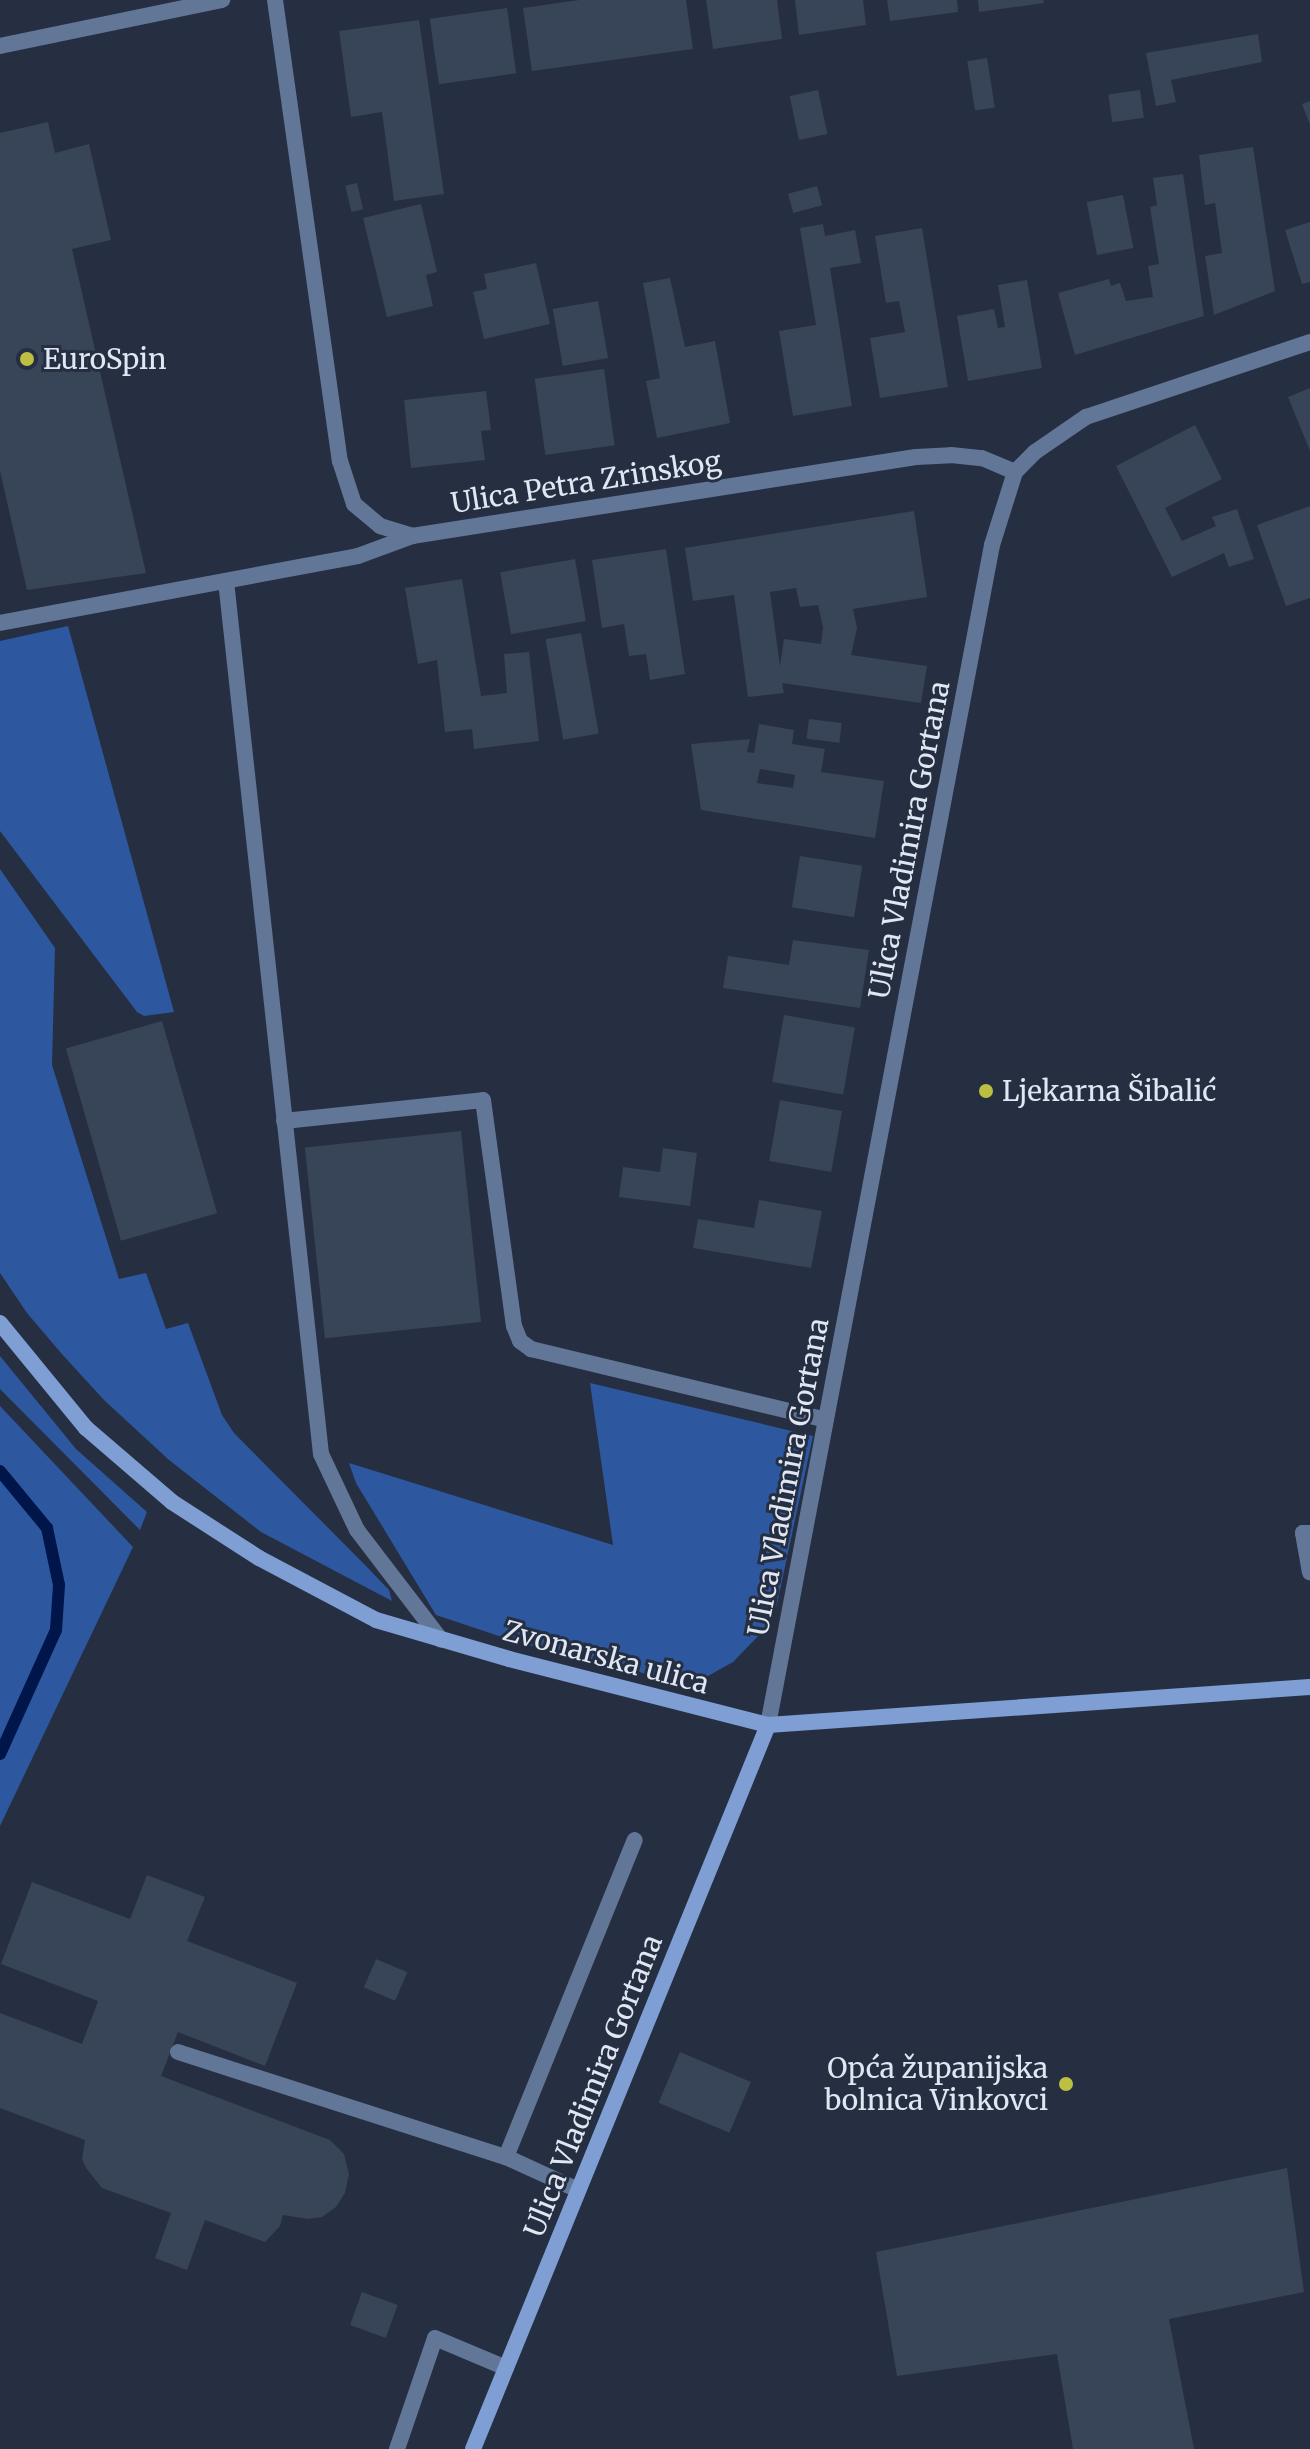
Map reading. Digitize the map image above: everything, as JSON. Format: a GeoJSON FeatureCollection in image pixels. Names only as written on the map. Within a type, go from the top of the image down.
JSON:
{"type":"FeatureCollection","features":[{"type":"Feature","properties":{"kind":"main road","name":"Zvonarska ulica"},"geometry":{"type":"LineString","coordinates":[[0,1323],[86,1428],[172,1502],[259,1558],[376,1620],[441,1640],[768,1725],[1310,1687]]}},
{"type":"Feature","properties":{"kind":"main road","name":"Ulica Vladimira Gortana"},"geometry":{"type":"LineString","coordinates":[[473,2449],[768,1725]]}},
{"type":"Feature","properties":{"kind":"street"},"geometry":{"type":"LineString","coordinates":[[0,46],[222,0]]}},
{"type":"Feature","properties":{"kind":"street","name":"Ulica Petra Zrinskog"},"geometry":{"type":"LineString","coordinates":[[275,0],[340,461],[354,504],[380,526],[412,536],[916,457],[951,455],[982,458],[1015,472]]}},
{"type":"Feature","properties":{"kind":"street"},"geometry":{"type":"LineString","coordinates":[[1015,472],[1035,452],[1086,417],[1310,342]]}},
{"type":"Feature","properties":{"kind":"street","name":"Ulica Vladimira Gortana"},"geometry":{"type":"LineString","coordinates":[[768,1725],[992,545],[1015,472]]}},
{"type":"Feature","properties":{"kind":"street"},"geometry":{"type":"LineString","coordinates":[[0,623],[358,556],[412,536]]}},
{"type":"Feature","properties":{"kind":"street"},"geometry":{"type":"LineString","coordinates":[[226,581],[321,1454],[357,1530],[441,1640]]}},
{"type":"Feature","properties":{"kind":"street"},"geometry":{"type":"LineString","coordinates":[[284,1121],[483,1100],[514,1326],[520,1341],[531,1349],[826,1420]]}},
{"type":"Feature","properties":{"kind":"street"},"geometry":{"type":"LineString","coordinates":[[1310,1533],[1303,1533],[1310,1572]]}},
{"type":"Feature","properties":{"kind":"street"},"geometry":{"type":"LineString","coordinates":[[506,2157],[635,1840]]}},
{"type":"Feature","properties":{"kind":"street"},"geometry":{"type":"LineString","coordinates":[[178,2052],[506,2157],[578,2190]]}},
{"type":"Feature","properties":{"kind":"street"},"geometry":{"type":"LineString","coordinates":[[397,2449],[435,2338],[506,2368]]}},
{"type":"Feature","properties":{"kind":"shaded area"},"geometry":{"type":"Polygon","coordinates":[[[68,626],[174,1012],[144,1016],[137,1012],[0,831],[0,641],[68,626]]]}},
{"type":"Feature","properties":{"kind":"shaded area"},"geometry":{"type":"Polygon","coordinates":[[[0,869],[55,948],[52,1065],[119,1279],[146,1273],[166,1329],[188,1323],[222,1415],[234,1433],[389,1590],[392,1601],[261,1532],[169,1460],[104,1400],[61,1353],[27,1313],[0,1273],[0,869]]]}},
{"type":"Feature","properties":{"kind":"shaded area"},"geometry":{"type":"Polygon","coordinates":[[[0,1356],[76,1449],[147,1512],[140,1530],[0,1389],[0,1356]]]}},
{"type":"Feature","properties":{"kind":"shaded area"},"geometry":{"type":"Polygon","coordinates":[[[590,1383],[813,1436],[777,1604],[766,1628],[733,1662],[708,1676],[671,1680],[520,1643],[436,1615],[356,1483],[349,1463],[613,1545],[590,1383]]]}},
{"type":"Feature","properties":{"kind":"shaded area"},"geometry":{"type":"Polygon","coordinates":[[[0,1406],[133,1547],[0,1826],[0,1406]]]}},
{"type":"Feature","properties":{"kind":"building"},"geometry":{"type":"Polygon","coordinates":[[[579,0],[686,0],[693,49],[532,71],[523,8],[579,0]]]}},
{"type":"Feature","properties":{"kind":"building"},"geometry":{"type":"Polygon","coordinates":[[[706,0],[777,0],[782,39],[713,49],[706,0]]]}},
{"type":"Feature","properties":{"kind":"building"},"geometry":{"type":"Polygon","coordinates":[[[795,0],[863,0],[866,25],[799,35],[795,0]]]}},
{"type":"Feature","properties":{"kind":"building"},"geometry":{"type":"Polygon","coordinates":[[[887,0],[957,0],[958,12],[890,21],[887,0]]]}},
{"type":"Feature","properties":{"kind":"building"},"geometry":{"type":"Polygon","coordinates":[[[978,0],[1043,0],[1044,3],[979,12],[978,0]]]}},
{"type":"Feature","properties":{"kind":"building"},"geometry":{"type":"Polygon","coordinates":[[[507,8],[516,73],[439,84],[430,19],[507,8]]]}},
{"type":"Feature","properties":{"kind":"building"},"geometry":{"type":"Polygon","coordinates":[[[419,20],[444,194],[394,201],[382,112],[351,117],[339,31],[419,20]]]}},
{"type":"Feature","properties":{"kind":"building"},"geometry":{"type":"Polygon","coordinates":[[[1258,34],[1262,62],[1171,80],[1176,102],[1156,106],[1146,53],[1258,34]]]}},
{"type":"Feature","properties":{"kind":"building"},"geometry":{"type":"Polygon","coordinates":[[[987,58],[995,107],[975,111],[967,61],[987,58]]]}},
{"type":"Feature","properties":{"kind":"building"},"geometry":{"type":"Polygon","coordinates":[[[818,90],[827,134],[799,140],[790,96],[818,90]]]}},
{"type":"Feature","properties":{"kind":"building"},"geometry":{"type":"Polygon","coordinates":[[[1140,90],[1144,118],[1112,122],[1108,94],[1140,90]]]}},
{"type":"Feature","properties":{"kind":"building"},"geometry":{"type":"Polygon","coordinates":[[[1310,101],[1310,125],[1302,104],[1310,101]]]}},
{"type":"Feature","properties":{"kind":"building"},"geometry":{"type":"Polygon","coordinates":[[[48,122],[55,153],[89,144],[111,240],[72,249],[146,573],[27,590],[0,471],[0,133],[48,122]]]}},
{"type":"Feature","properties":{"kind":"building"},"geometry":{"type":"Polygon","coordinates":[[[1253,147],[1275,291],[1214,315],[1205,256],[1222,253],[1215,203],[1205,205],[1199,155],[1253,147]]]}},
{"type":"Feature","properties":{"kind":"building"},"geometry":{"type":"Polygon","coordinates":[[[1183,174],[1204,316],[1075,355],[1058,293],[1109,279],[1111,286],[1120,283],[1126,301],[1153,297],[1148,266],[1159,264],[1150,207],[1157,205],[1153,178],[1183,174]]]}},
{"type":"Feature","properties":{"kind":"building"},"geometry":{"type":"Polygon","coordinates":[[[357,183],[363,209],[351,212],[345,186],[357,183]]]}},
{"type":"Feature","properties":{"kind":"building"},"geometry":{"type":"Polygon","coordinates":[[[817,186],[822,205],[793,213],[788,194],[817,186]]]}},
{"type":"Feature","properties":{"kind":"building"},"geometry":{"type":"Polygon","coordinates":[[[1123,195],[1133,248],[1097,255],[1087,202],[1123,195]]]}},
{"type":"Feature","properties":{"kind":"building"},"geometry":{"type":"Polygon","coordinates":[[[421,204],[437,272],[426,275],[433,306],[387,317],[363,218],[421,204]]]}},
{"type":"Feature","properties":{"kind":"building"},"geometry":{"type":"Polygon","coordinates":[[[1310,222],[1310,282],[1302,284],[1285,230],[1310,222]]]}},
{"type":"Feature","properties":{"kind":"building"},"geometry":{"type":"Polygon","coordinates":[[[823,224],[825,236],[855,230],[861,263],[830,268],[852,406],[793,416],[779,331],[816,325],[800,228],[823,224]]]}},
{"type":"Feature","properties":{"kind":"building"},"geometry":{"type":"Polygon","coordinates":[[[922,228],[948,387],[880,398],[870,338],[905,332],[899,301],[886,303],[875,236],[922,228]]]}},
{"type":"Feature","properties":{"kind":"building"},"geometry":{"type":"Polygon","coordinates":[[[536,263],[550,324],[484,339],[473,292],[487,289],[484,274],[536,263]]]}},
{"type":"Feature","properties":{"kind":"building"},"geometry":{"type":"Polygon","coordinates":[[[670,278],[685,347],[715,341],[730,423],[657,438],[646,381],[660,378],[643,283],[670,278]]]}},
{"type":"Feature","properties":{"kind":"building"},"geometry":{"type":"Polygon","coordinates":[[[1027,280],[1042,368],[968,381],[957,316],[994,309],[998,328],[1005,327],[998,285],[1027,280]]]}},
{"type":"Feature","properties":{"kind":"building"},"geometry":{"type":"Polygon","coordinates":[[[598,301],[608,358],[563,366],[553,309],[598,301]]]}},
{"type":"Feature","properties":{"kind":"building"},"geometry":{"type":"Polygon","coordinates":[[[604,369],[615,445],[545,455],[535,379],[604,369]]]}},
{"type":"Feature","properties":{"kind":"building"},"geometry":{"type":"Polygon","coordinates":[[[1310,388],[1310,451],[1288,397],[1310,388]]]}},
{"type":"Feature","properties":{"kind":"building"},"geometry":{"type":"Polygon","coordinates":[[[486,391],[491,430],[481,431],[485,460],[411,468],[404,400],[486,391]]]}},
{"type":"Feature","properties":{"kind":"building"},"geometry":{"type":"Polygon","coordinates":[[[1195,425],[1222,479],[1165,508],[1182,541],[1216,526],[1212,517],[1237,509],[1254,559],[1229,567],[1224,553],[1172,577],[1116,466],[1195,425]]]}},
{"type":"Feature","properties":{"kind":"building"},"geometry":{"type":"Polygon","coordinates":[[[1310,506],[1310,598],[1286,606],[1257,525],[1310,506]]]}},
{"type":"Feature","properties":{"kind":"building"},"geometry":{"type":"Polygon","coordinates":[[[914,511],[927,597],[853,609],[857,628],[851,655],[927,666],[921,703],[782,683],[784,693],[748,697],[734,595],[693,601],[685,548],[914,511]],[[796,588],[770,592],[780,666],[784,639],[821,644],[823,627],[818,605],[800,607],[796,588]]]}},
{"type":"Feature","properties":{"kind":"building"},"geometry":{"type":"Polygon","coordinates":[[[666,549],[685,674],[650,680],[646,654],[629,656],[624,624],[602,628],[592,560],[666,549]]]}},
{"type":"Feature","properties":{"kind":"building"},"geometry":{"type":"Polygon","coordinates":[[[575,559],[586,621],[511,634],[500,572],[575,559]]]}},
{"type":"Feature","properties":{"kind":"building"},"geometry":{"type":"Polygon","coordinates":[[[462,579],[481,696],[507,693],[504,654],[529,652],[539,741],[474,749],[472,729],[445,732],[437,660],[418,664],[405,588],[462,579]]]}},
{"type":"Feature","properties":{"kind":"building"},"geometry":{"type":"Polygon","coordinates":[[[581,633],[599,733],[563,740],[546,639],[581,633]]]}},
{"type":"Feature","properties":{"kind":"building"},"geometry":{"type":"Polygon","coordinates":[[[809,719],[842,723],[839,743],[807,739],[809,719]]]}},
{"type":"Feature","properties":{"kind":"building"},"geometry":{"type":"Polygon","coordinates":[[[759,724],[794,730],[792,744],[825,749],[821,772],[884,781],[875,838],[701,810],[691,744],[750,739],[747,752],[754,753],[759,724]],[[760,769],[757,783],[793,788],[795,775],[760,769]]]}},
{"type":"Feature","properties":{"kind":"building"},"geometry":{"type":"Polygon","coordinates":[[[800,856],[862,866],[854,917],[792,907],[800,856]]]}},
{"type":"Feature","properties":{"kind":"building"},"geometry":{"type":"Polygon","coordinates":[[[793,940],[869,950],[860,1008],[723,988],[728,956],[789,965],[793,940]]]}},
{"type":"Feature","properties":{"kind":"building"},"geometry":{"type":"Polygon","coordinates":[[[784,1015],[855,1028],[843,1094],[772,1082],[784,1015]]]}},
{"type":"Feature","properties":{"kind":"building"},"geometry":{"type":"Polygon","coordinates":[[[162,1021],[217,1213],[121,1241],[66,1049],[162,1021]]]}},
{"type":"Feature","properties":{"kind":"building"},"geometry":{"type":"Polygon","coordinates":[[[780,1100],[842,1111],[831,1172],[769,1161],[780,1100]]]}},
{"type":"Feature","properties":{"kind":"building"},"geometry":{"type":"Polygon","coordinates":[[[461,1131],[481,1322],[325,1338],[305,1147],[461,1131]]]}},
{"type":"Feature","properties":{"kind":"building"},"geometry":{"type":"Polygon","coordinates":[[[663,1148],[697,1153],[690,1206],[619,1197],[623,1167],[660,1172],[663,1148]]]}},
{"type":"Feature","properties":{"kind":"building"},"geometry":{"type":"Polygon","coordinates":[[[759,1200],[822,1211],[811,1268],[693,1248],[698,1219],[754,1228],[759,1200]]]}},
{"type":"Feature","properties":{"kind":"building"},"geometry":{"type":"Polygon","coordinates":[[[147,1875],[205,1897],[187,1941],[297,1983],[265,2066],[178,2032],[161,2076],[330,2140],[344,2154],[349,2174],[345,2193],[336,2207],[322,2217],[308,2219],[283,2215],[280,2226],[265,2242],[205,2220],[187,2270],[155,2258],[171,2213],[102,2188],[82,2159],[85,2140],[0,2108],[0,2013],[82,2044],[98,2001],[1,1964],[32,1882],[130,1919],[147,1875]]]}},
{"type":"Feature","properties":{"kind":"building"},"geometry":{"type":"Polygon","coordinates":[[[376,1959],[407,1972],[395,2001],[364,1988],[376,1959]]]}},
{"type":"Feature","properties":{"kind":"building"},"geometry":{"type":"Polygon","coordinates":[[[680,2052],[751,2082],[729,2133],[659,2103],[680,2052]]]}},
{"type":"Feature","properties":{"kind":"building"},"geometry":{"type":"Polygon","coordinates":[[[1287,2168],[1304,2292],[1169,2319],[1194,2449],[1073,2449],[1057,2354],[897,2376],[876,2252],[1287,2168]]]}},
{"type":"Feature","properties":{"kind":"building"},"geometry":{"type":"Polygon","coordinates":[[[362,2292],[398,2305],[386,2338],[350,2325],[362,2292]]]}},
{"type":"Feature","properties":{"kind":"waterway"},"geometry":{"type":"LineString","coordinates":[[0,1471],[47,1528],[59,1585],[56,1630],[0,1754]]}},
{"type":"Feature","properties":{"kind":"place","name":"EuroSpin"},"geometry":{"type":"Point","coordinates":[27,359]}},
{"type":"Feature","properties":{"kind":"place","name":"Ljekarna Šibalić"},"geometry":{"type":"Point","coordinates":[986,1091]}},
{"type":"Feature","properties":{"kind":"place","name":"Opća županijska bolnica Vinkovci"},"geometry":{"type":"Point","coordinates":[1066,2084]}}]}
